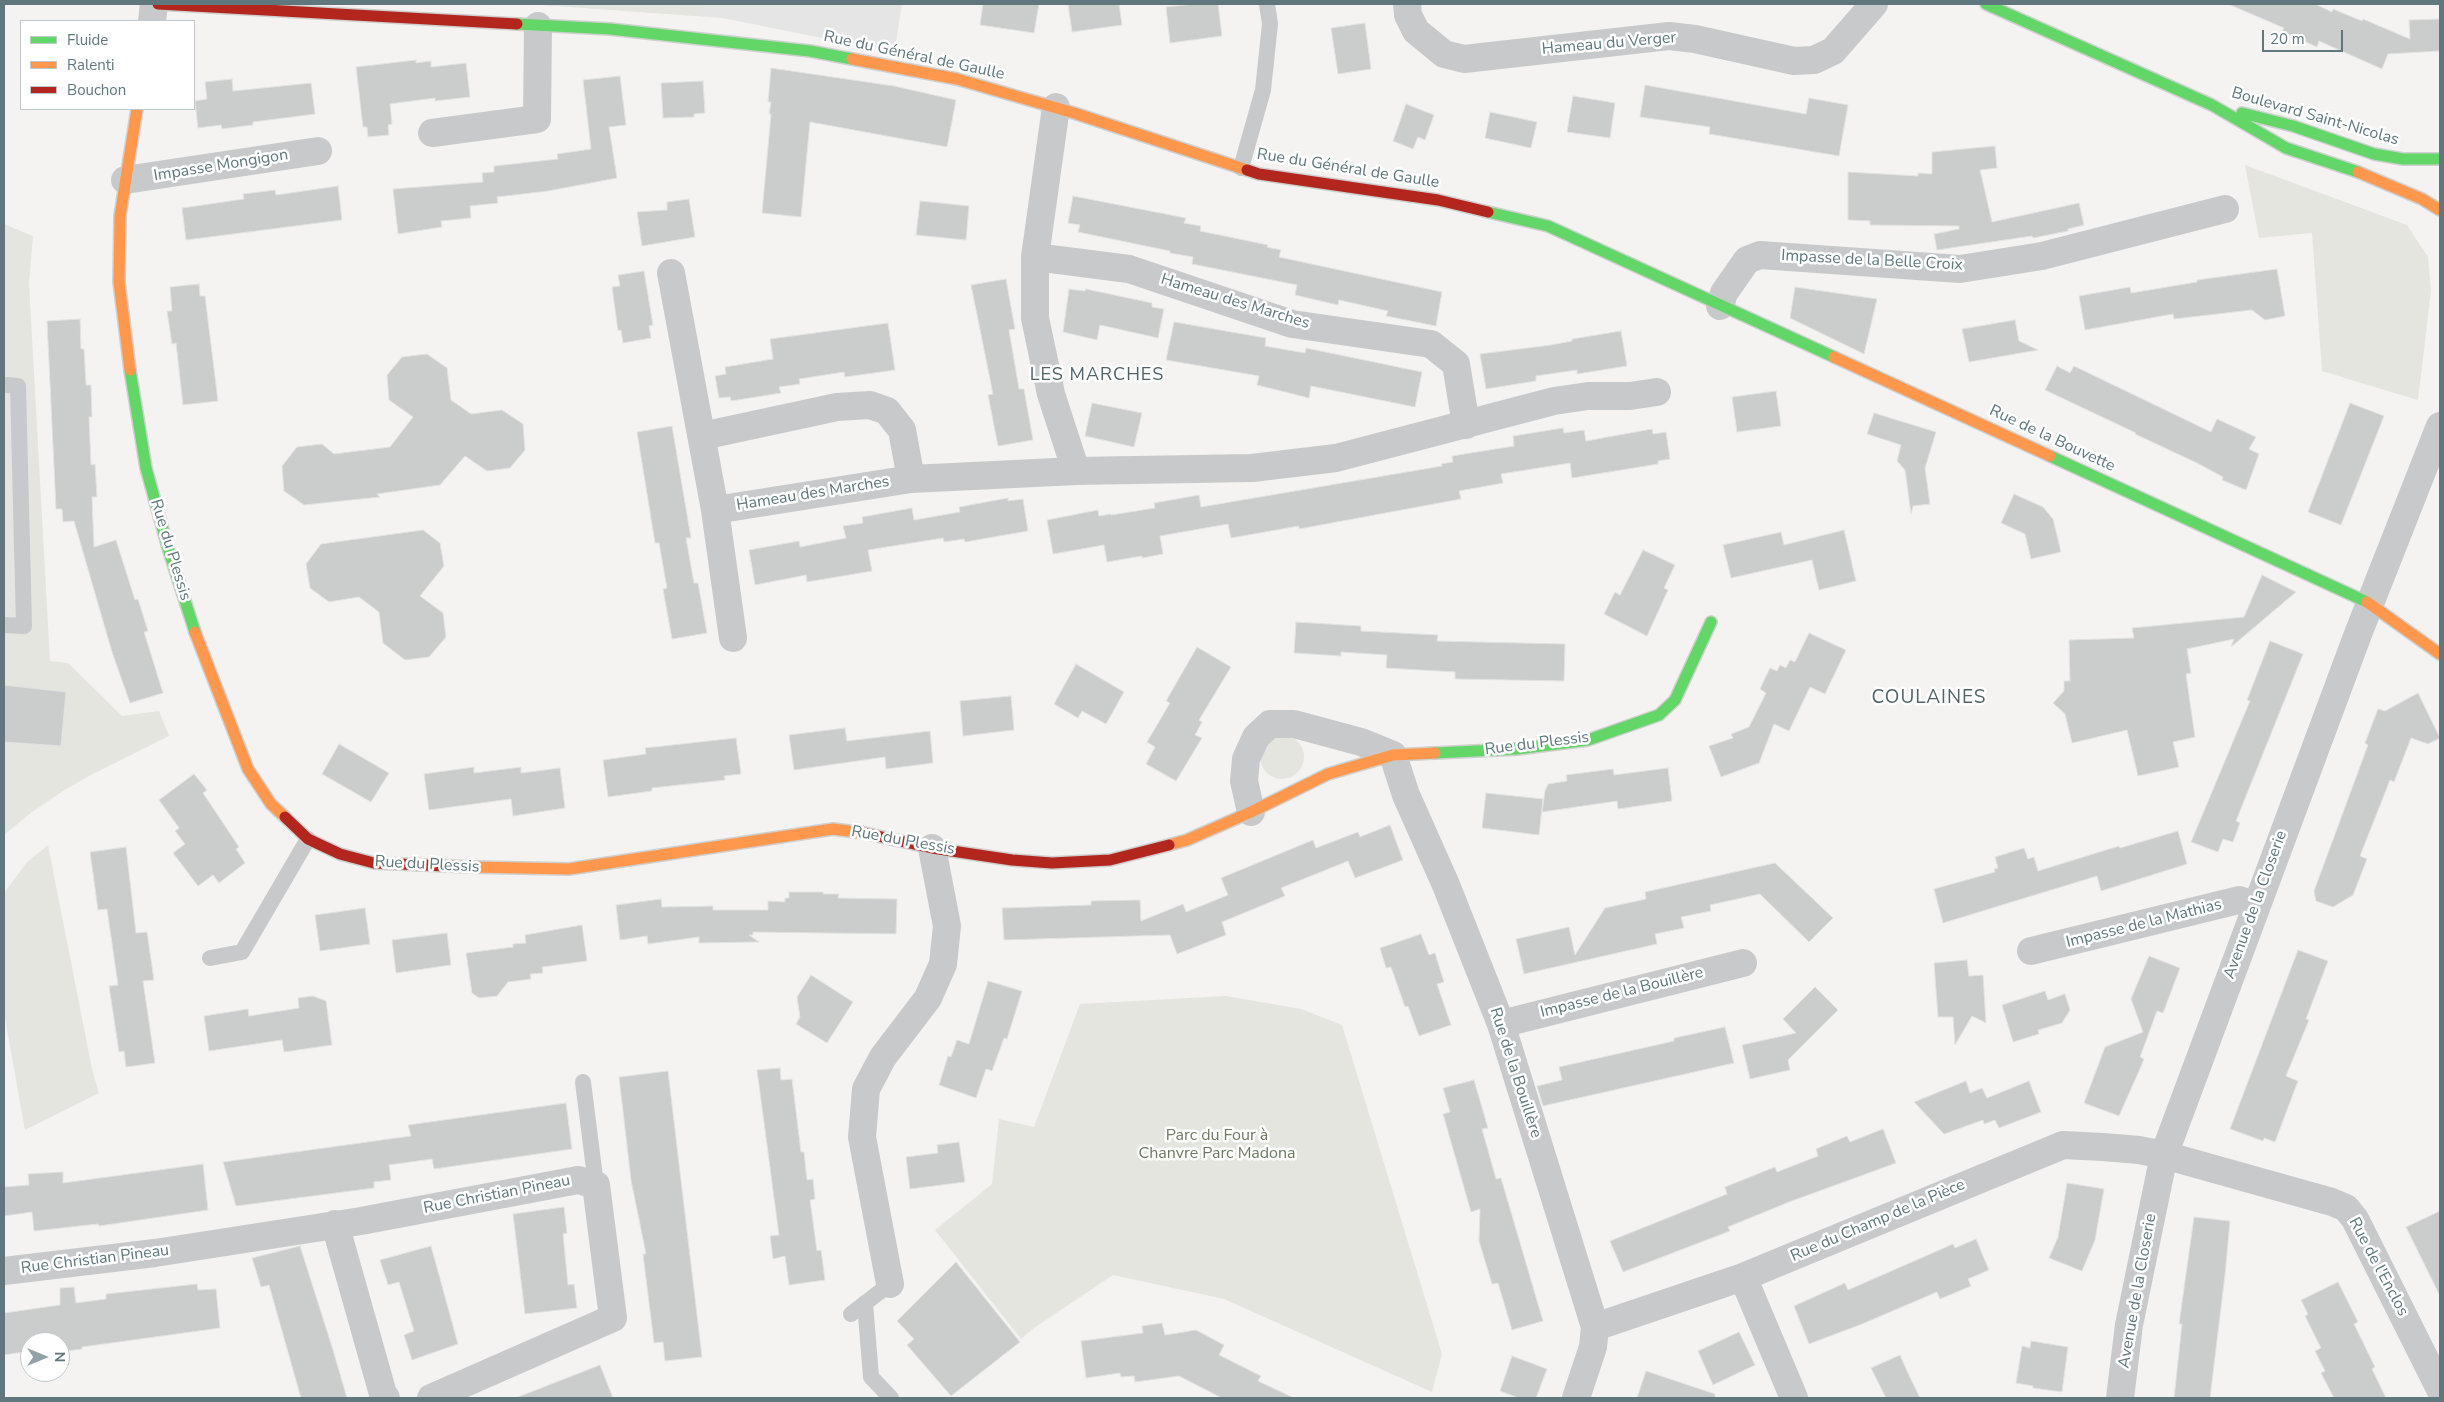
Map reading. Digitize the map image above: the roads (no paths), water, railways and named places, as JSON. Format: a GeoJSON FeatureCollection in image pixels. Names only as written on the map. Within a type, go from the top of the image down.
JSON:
{"type":"FeatureCollection","features":[{"type":"Feature","properties":{"kind":"street"},"geometry":{"type":"LineString","coordinates":[[152,20],[156,4]]}},
{"type":"Feature","properties":{"kind":"street","name":"Rue du Général de Gaulle"},"geometry":{"type":"LineString","coordinates":[[156,4],[610,30],[810,50],[957,78],[1056,107],[1259,174],[1438,200],[1548,226],[1720,306]]}},
{"type":"Feature","properties":{"kind":"street","name":"Hameau du Verger"},"geometry":{"type":"LineString","coordinates":[[1407,4],[1408,15],[1416,31],[1444,54],[1464,59],[1669,36],[1696,39],[1794,61],[1814,60],[1833,50],[1866,16],[1874,4]]}},
{"type":"Feature","properties":{"kind":"street","name":"Boulevard Saint-Nicolas"},"geometry":{"type":"LineString","coordinates":[[1986,4],[2212,105],[2286,148],[2366,176],[2422,199],[2440,210]]}},
{"type":"Feature","properties":{"kind":"street"},"geometry":{"type":"LineString","coordinates":[[432,133],[537,119],[538,26]]}},
{"type":"Feature","properties":{"kind":"street","name":"Boulevard Saint-Nicolas"},"geometry":{"type":"LineString","coordinates":[[2212,105],[2293,126],[2374,154],[2403,159],[2440,159]]}},
{"type":"Feature","properties":{"kind":"street"},"geometry":{"type":"LineString","coordinates":[[1056,107],[1035,258],[1035,318],[1051,394],[1076,471]]}},
{"type":"Feature","properties":{"kind":"street","name":"Rue du Plessis"},"geometry":{"type":"LineString","coordinates":[[137,110],[124,180],[120,216],[119,282],[133,390],[146,468],[168,548],[202,653],[248,769],[271,804],[308,839],[340,854],[374,864],[569,869],[832,829],[878,834],[932,848],[1052,864],[1110,860],[1186,840],[1251,812],[1328,774],[1393,755],[1517,750],[1588,740],[1659,715],[1675,700],[1711,622]]}},
{"type":"Feature","properties":{"kind":"street","name":"Impasse Mongigon"},"geometry":{"type":"LineString","coordinates":[[124,180],[318,151]]}},
{"type":"Feature","properties":{"kind":"street","name":"Impasse de la Belle Croix"},"geometry":{"type":"LineString","coordinates":[[1720,306],[1724,292],[1747,260],[1760,255],[1960,269],[2042,256],[2225,209]]}},
{"type":"Feature","properties":{"kind":"street","name":"Hameau des Marches"},"geometry":{"type":"LineString","coordinates":[[1035,258],[1129,269],[1292,324],[1430,344],[1456,364],[1466,425]]}},
{"type":"Feature","properties":{"kind":"street","name":"Hameau des Marches"},"geometry":{"type":"LineString","coordinates":[[671,273],[715,510],[732,638]]}},
{"type":"Feature","properties":{"kind":"street","name":"Rue de la Bouvette"},"geometry":{"type":"LineString","coordinates":[[1720,306],[2370,603],[2440,654]]}},
{"type":"Feature","properties":{"kind":"street","name":"Hameau des Marches"},"geometry":{"type":"LineString","coordinates":[[715,510],[911,479],[1076,471],[1252,468],[1336,458],[1554,401],[1588,396],[1630,396],[1657,392]]}},
{"type":"Feature","properties":{"kind":"street","name":"Hameau des Marches"},"geometry":{"type":"LineString","coordinates":[[702,436],[837,406],[870,405],[887,411],[902,430],[911,479]]}},
{"type":"Feature","properties":{"kind":"street","name":"Avenue de la Closerie"},"geometry":{"type":"LineString","coordinates":[[2120,1398],[2129,1325],[2164,1155],[2370,603],[2440,426]]}},
{"type":"Feature","properties":{"kind":"street","name":"Rue du Plessis"},"geometry":{"type":"LineString","coordinates":[[1251,812],[1244,780],[1246,759],[1256,737],[1270,724],[1294,724],[1362,742],[1393,755]]}},
{"type":"Feature","properties":{"kind":"street","name":"Rue de la Bouillère"},"geometry":{"type":"LineString","coordinates":[[1393,755],[1406,795],[1446,885],[1501,1024],[1504,1040],[1595,1327],[1593,1347],[1576,1398]]}},
{"type":"Feature","properties":{"kind":"street"},"geometry":{"type":"LineString","coordinates":[[890,1284],[862,1137],[866,1089],[883,1057],[928,998],[943,964],[947,926],[932,848]]}},
{"type":"Feature","properties":{"kind":"street","name":"Impasse de la Mathias"},"geometry":{"type":"LineString","coordinates":[[2031,951],[2239,900],[2256,906]]}},
{"type":"Feature","properties":{"kind":"street","name":"Impasse de la Bouillère"},"geometry":{"type":"LineString","coordinates":[[1501,1024],[1743,963]]}},
{"type":"Feature","properties":{"kind":"street","name":"Rue du Champ de la Pièce"},"geometry":{"type":"LineString","coordinates":[[1595,1327],[1743,1277],[2063,1145],[2140,1150],[2164,1155]]}},
{"type":"Feature","properties":{"kind":"street","name":"Rue de l'Enclos"},"geometry":{"type":"LineString","coordinates":[[2164,1155],[2332,1202],[2346,1208],[2355,1219],[2440,1389]]}},
{"type":"Feature","properties":{"kind":"street","name":"Rue Christian Pineau"},"geometry":{"type":"LineString","coordinates":[[4,1272],[155,1253],[335,1224],[578,1180],[596,1185]]}},
{"type":"Feature","properties":{"kind":"street"},"geometry":{"type":"LineString","coordinates":[[431,1398],[613,1318],[596,1185]]}},
{"type":"Feature","properties":{"kind":"street"},"geometry":{"type":"LineString","coordinates":[[335,1224],[383,1394],[386,1398]]}},
{"type":"Feature","properties":{"kind":"street"},"geometry":{"type":"LineString","coordinates":[[1743,1277],[1794,1398]]}},
{"type":"Feature","properties":{"kind":"lane"},"geometry":{"type":"LineString","coordinates":[[1241,168],[1263,90],[1270,24],[1267,4]]}},
{"type":"Feature","properties":{"kind":"lane"},"geometry":{"type":"LineString","coordinates":[[4,625],[24,626],[18,386],[7,385]]}},
{"type":"Feature","properties":{"kind":"lane"},"geometry":{"type":"LineString","coordinates":[[210,958],[242,952],[308,839]]}},
{"type":"Feature","properties":{"kind":"lane"},"geometry":{"type":"LineString","coordinates":[[583,1082],[596,1185]]}},
{"type":"Feature","properties":{"kind":"lane"},"geometry":{"type":"LineString","coordinates":[[851,1314],[890,1284]]}},
{"type":"Feature","properties":{"kind":"lane"},"geometry":{"type":"LineString","coordinates":[[865,1303],[871,1377],[891,1398]]}},
{"type":"Feature","properties":{"kind":"district","name":"LES MARCHES"},"geometry":{"type":"Point","coordinates":[1097,376]}},
{"type":"Feature","properties":{"kind":"district","name":"COULAINES"},"geometry":{"type":"Point","coordinates":[1929,698]}},
{"type":"Feature","properties":{"kind":"park label","name":"Parc du Four à Chanvre Parc Madona"},"geometry":{"type":"Point","coordinates":[1217,1145]}}]}
